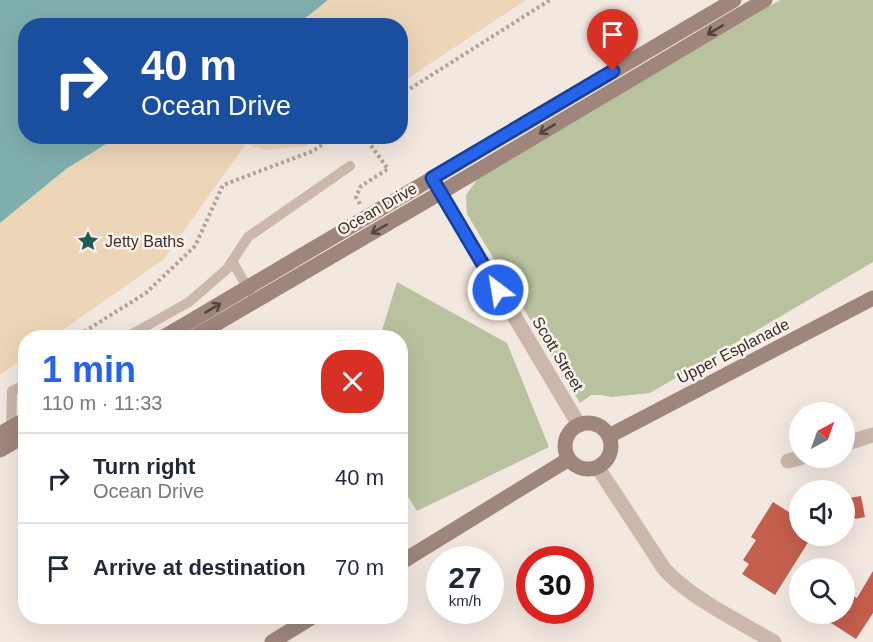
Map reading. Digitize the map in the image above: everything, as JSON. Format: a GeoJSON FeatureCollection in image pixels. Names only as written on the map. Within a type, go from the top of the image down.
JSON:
{"type":"FeatureCollection","features":[{"type":"Feature","properties":{"kind":"main road","name":"Ocean Drive"},"geometry":{"type":"LineString","coordinates":[[203,330],[251,294],[367,216],[734,0]]}},
{"type":"Feature","properties":{"kind":"main road","name":"Ocean Drive"},"geometry":{"type":"LineString","coordinates":[[178,330],[251,294],[440,193],[765,0]]}},
{"type":"Feature","properties":{"kind":"main road","name":"Upper Esplanade"},"geometry":{"type":"LineString","coordinates":[[609,435],[873,298]]}},
{"type":"Feature","properties":{"kind":"main road"},"geometry":{"type":"LineString","coordinates":[[593,423],[609,435],[612,450],[605,463],[598,468],[585,470],[573,464],[569,459],[565,443],[572,430],[579,425],[593,423]]}},
{"type":"Feature","properties":{"kind":"main road"},"geometry":{"type":"LineString","coordinates":[[0,450],[14,434]]}},
{"type":"Feature","properties":{"kind":"main road"},"geometry":{"type":"LineString","coordinates":[[408,558],[569,459]]}},
{"type":"Feature","properties":{"kind":"main road"},"geometry":{"type":"LineString","coordinates":[[272,642],[301,624]]}},
{"type":"Feature","properties":{"kind":"street","name":"Scott Street"},"geometry":{"type":"LineString","coordinates":[[432,178],[579,425]]}},
{"type":"Feature","properties":{"kind":"street"},"geometry":{"type":"LineString","coordinates":[[855,441],[873,435]]}},
{"type":"Feature","properties":{"kind":"street"},"geometry":{"type":"LineString","coordinates":[[598,468],[665,570],[678,584],[774,642]]}},
{"type":"Feature","properties":{"kind":"lane"},"geometry":{"type":"LineString","coordinates":[[139,330],[189,302],[227,269],[248,237],[350,166]]}},
{"type":"Feature","properties":{"kind":"lane"},"geometry":{"type":"LineString","coordinates":[[232,261],[251,294]]}},
{"type":"Feature","properties":{"kind":"lane"},"geometry":{"type":"LineString","coordinates":[[14,434],[12,391],[18,388]]}},
{"type":"Feature","properties":{"kind":"path"},"geometry":{"type":"LineString","coordinates":[[408,90],[550,0]]}},
{"type":"Feature","properties":{"kind":"path"},"geometry":{"type":"LineString","coordinates":[[87,330],[146,293],[195,246],[223,185],[313,151],[323,144]]}},
{"type":"Feature","properties":{"kind":"path"},"geometry":{"type":"LineString","coordinates":[[367,216],[356,197],[361,186],[388,170],[370,144]]}},
{"type":"Feature","properties":{"kind":"green space"},"geometry":{"type":"Polygon","coordinates":[[[780,0],[873,0],[873,262],[650,393],[612,397],[591,395],[580,403],[467,214],[466,195],[479,177],[780,0]]]}},
{"type":"Feature","properties":{"kind":"green space"},"geometry":{"type":"Polygon","coordinates":[[[397,282],[507,343],[549,447],[417,511],[408,497],[408,330],[382,330],[397,282]]]}},
{"type":"Feature","properties":{"kind":"sand"},"geometry":{"type":"Polygon","coordinates":[[[328,0],[526,0],[408,78],[408,18],[305,18],[328,0]]]}},
{"type":"Feature","properties":{"kind":"sand","name":"Jetty Baths"},"geometry":{"type":"Polygon","coordinates":[[[106,144],[246,144],[164,259],[63,330],[18,330],[18,362],[0,375],[0,223],[66,169],[106,144]]]}},
{"type":"Feature","properties":{"kind":"sand","name":"Jetty Baths"},"geometry":{"type":"Polygon","coordinates":[[[246,144],[309,144],[306,146],[265,150],[246,144]]]}},
{"type":"Feature","properties":{"kind":"water"},"geometry":{"type":"Polygon","coordinates":[[[0,0],[328,0],[305,18],[18,18],[18,144],[106,144],[66,169],[0,223],[0,0]]]}},
{"type":"Feature","properties":{"kind":"building"},"geometry":{"type":"Polygon","coordinates":[[[861,496],[865,517],[855,519],[855,497],[861,496]]]}},
{"type":"Feature","properties":{"kind":"building"},"geometry":{"type":"Polygon","coordinates":[[[773,502],[789,512],[789,546],[806,546],[798,558],[789,558],[789,573],[775,595],[742,574],[749,564],[743,560],[756,540],[751,537],[773,502]]]}},
{"type":"Feature","properties":{"kind":"building"},"geometry":{"type":"Polygon","coordinates":[[[873,571],[873,613],[856,639],[833,624],[855,624],[855,597],[857,598],[873,571]]]}},
{"type":"Feature","properties":{"kind":"place","name":"Jetty Baths"},"geometry":{"type":"Point","coordinates":[88,241]}},
{"type":"Feature","properties":{"kind":"route"},"geometry":{"type":"LineString","coordinates":[[498,290],[432,178],[613,71]]}}]}
